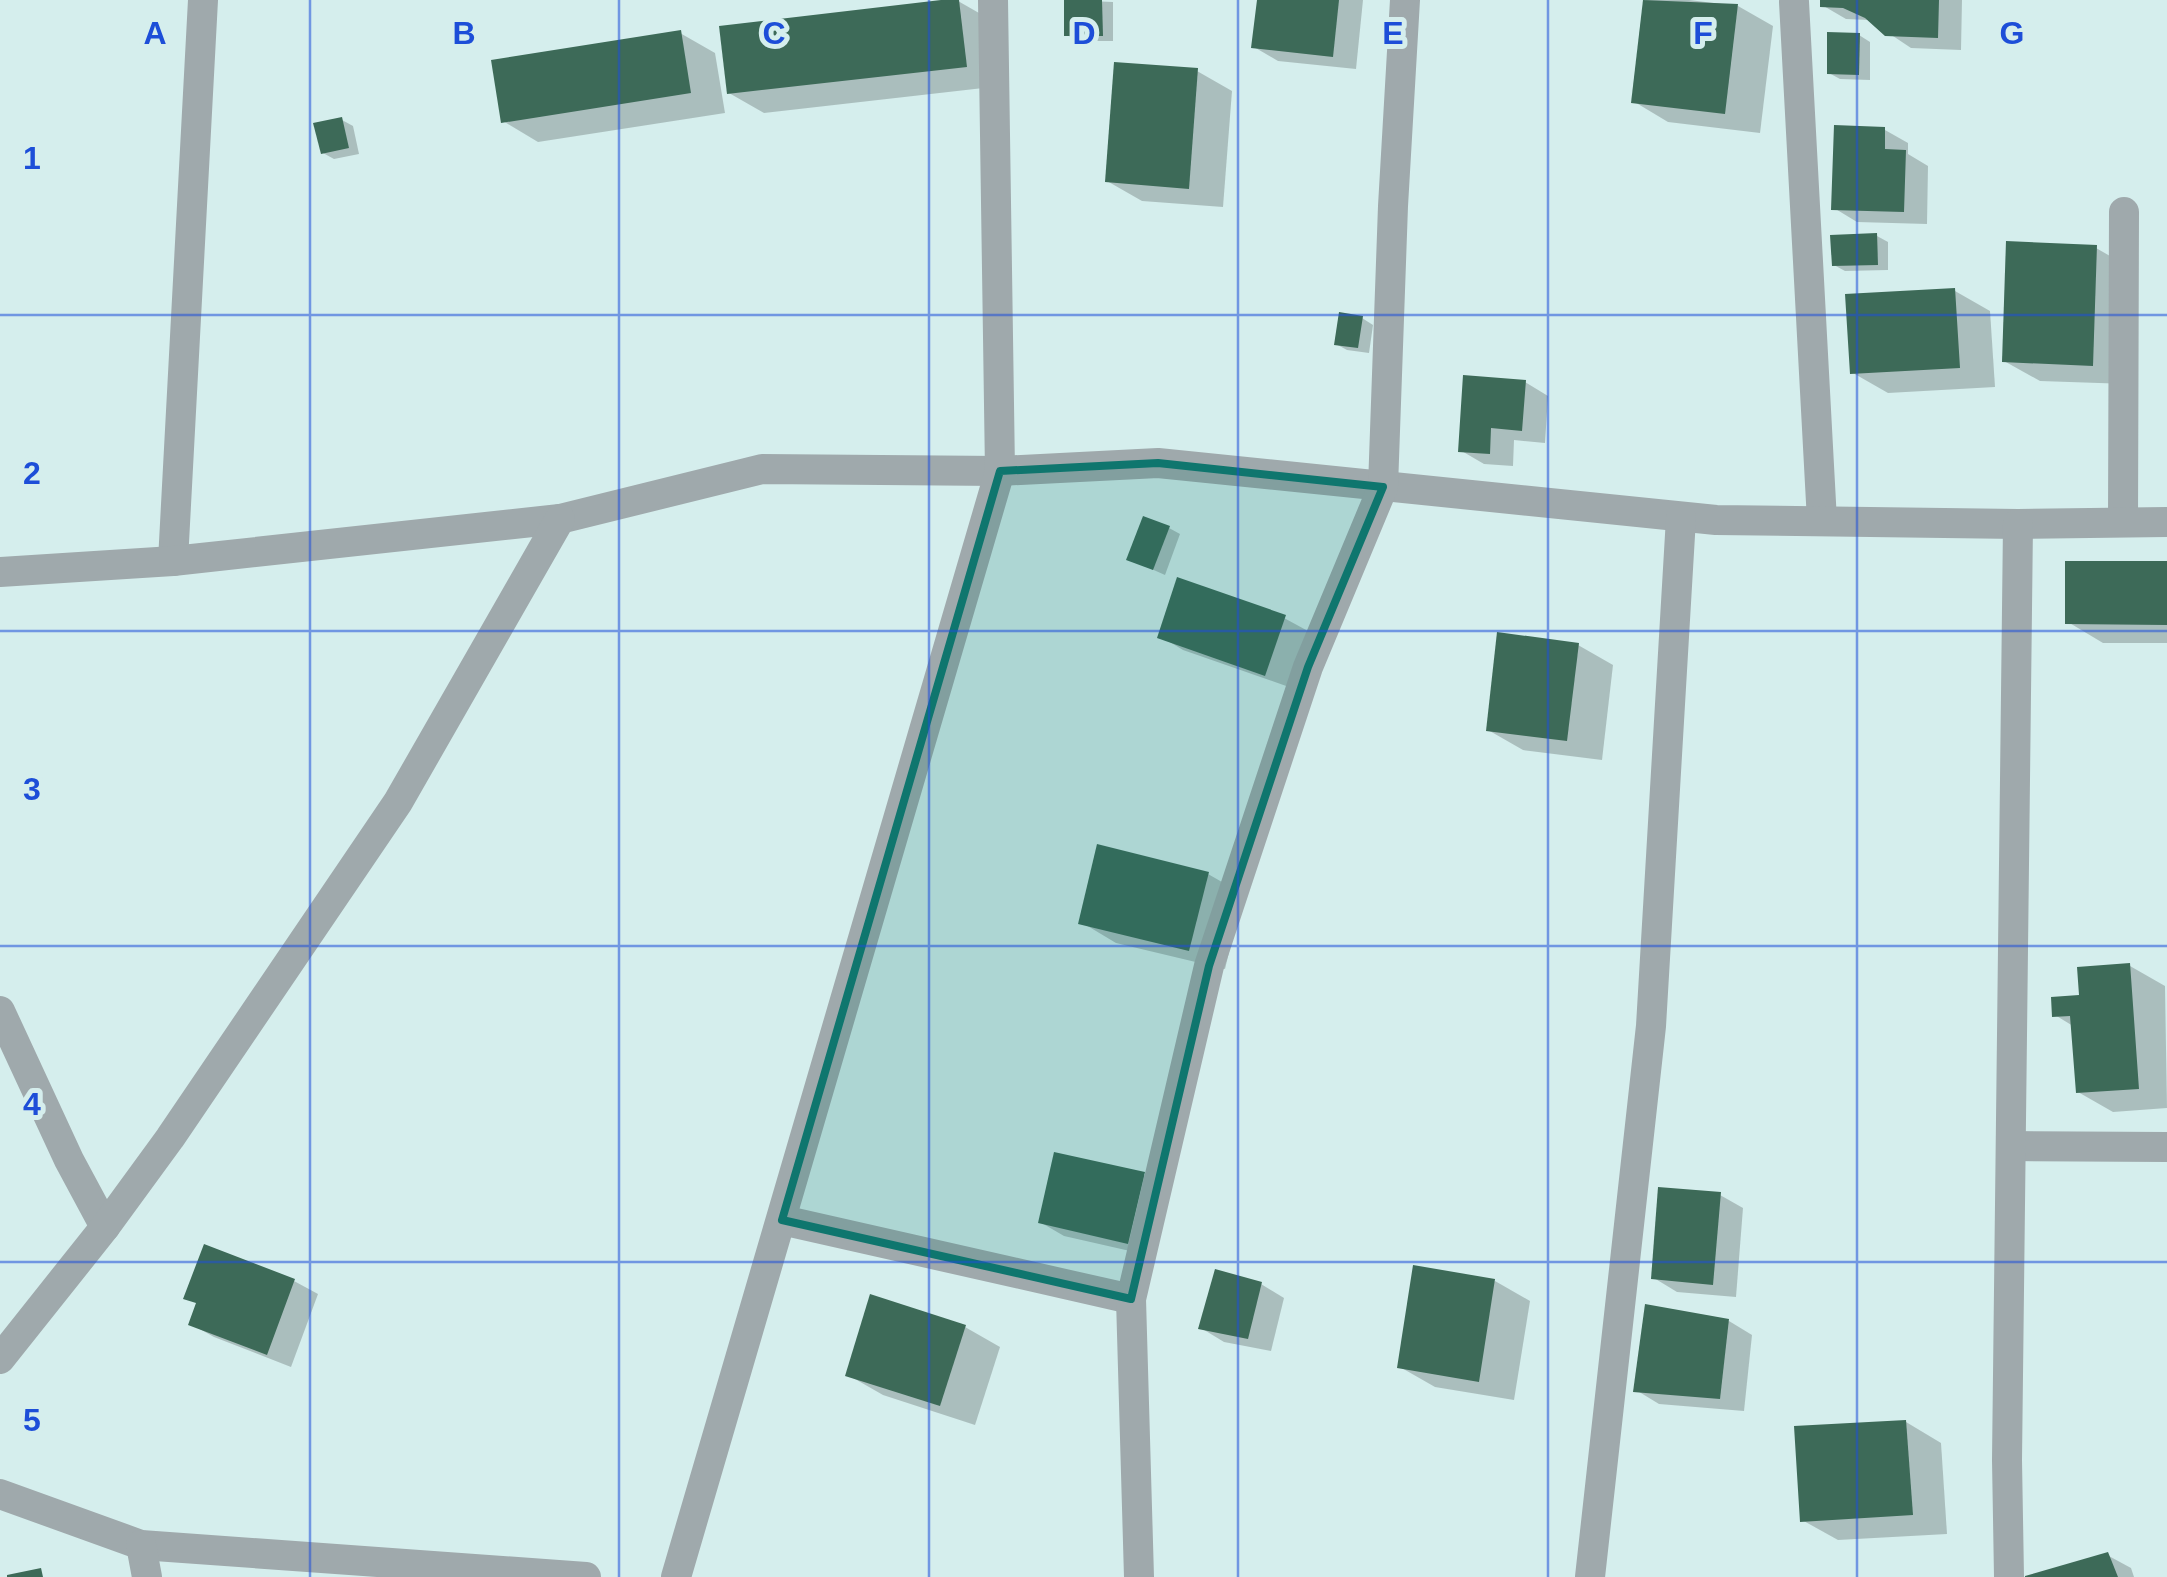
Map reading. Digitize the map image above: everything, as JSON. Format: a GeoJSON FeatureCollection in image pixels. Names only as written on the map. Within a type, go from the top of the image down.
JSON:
{"type":"FeatureCollection","features":[{"type":"Feature","properties":{"kind":"street"},"geometry":{"type":"LineString","coordinates":[[172,561],[202,0]]}},
{"type":"Feature","properties":{"kind":"street"},"geometry":{"type":"LineString","coordinates":[[676,1577],[1000,471],[993,0]]}},
{"type":"Feature","properties":{"kind":"street"},"geometry":{"type":"LineString","coordinates":[[1140,1577],[1131,1299],[1209,966],[1308,667],[1383,487],[1405,0]]}},
{"type":"Feature","properties":{"kind":"street"},"geometry":{"type":"LineString","coordinates":[[1794,2],[1822,522]]}},
{"type":"Feature","properties":{"kind":"street"},"geometry":{"type":"LineString","coordinates":[[2122,522],[2124,212]]}},
{"type":"Feature","properties":{"kind":"street"},"geometry":{"type":"LineString","coordinates":[[0,572],[172,561],[560,519],[762,470],[1000,471],[1158,463],[1681,518],[2018,524],[2167,522]]}},
{"type":"Feature","properties":{"kind":"street"},"geometry":{"type":"LineString","coordinates":[[1590,1577],[1651,1026],[1681,518]]}},
{"type":"Feature","properties":{"kind":"street"},"geometry":{"type":"LineString","coordinates":[[0,1359],[170,1138],[398,802],[560,519]]}},
{"type":"Feature","properties":{"kind":"street"},"geometry":{"type":"LineString","coordinates":[[2009,1577],[2018,524]]}},
{"type":"Feature","properties":{"kind":"street"},"geometry":{"type":"LineString","coordinates":[[0,1012],[105,1227]]}},
{"type":"Feature","properties":{"kind":"street"},"geometry":{"type":"LineString","coordinates":[[2011,1146],[2167,1147]]}},
{"type":"Feature","properties":{"kind":"street"},"geometry":{"type":"LineString","coordinates":[[782,1220],[1131,1299]]}},
{"type":"Feature","properties":{"kind":"street"},"geometry":{"type":"LineString","coordinates":[[0,1494],[141,1545],[586,1577]]}},
{"type":"Feature","properties":{"kind":"street"},"geometry":{"type":"LineString","coordinates":[[141,1545],[147,1577]]}},
{"type":"Feature","properties":{"kind":"highlighted area"},"geometry":{"type":"Polygon","coordinates":[[[1158,463],[1383,487],[1308,667],[1209,966],[1131,1299],[782,1220],[1000,471],[1158,463]]]}},
{"type":"Feature","properties":{"kind":"building"},"geometry":{"type":"Polygon","coordinates":[[[959,0],[967,67],[727,94],[719,26],[959,0]]]}},
{"type":"Feature","properties":{"kind":"building"},"geometry":{"type":"Polygon","coordinates":[[[1064,0],[1102,0],[1103,36],[1064,36],[1064,0]]]}},
{"type":"Feature","properties":{"kind":"building"},"geometry":{"type":"Polygon","coordinates":[[[1257,0],[1339,0],[1333,57],[1251,48],[1257,0]]]}},
{"type":"Feature","properties":{"kind":"building"},"geometry":{"type":"Polygon","coordinates":[[[1643,0],[1738,4],[1725,114],[1631,103],[1643,0]]]}},
{"type":"Feature","properties":{"kind":"building"},"geometry":{"type":"Polygon","coordinates":[[[1820,0],[1939,0],[1938,38],[1885,36],[1865,18],[1843,8],[1820,7],[1820,0]]]}},
{"type":"Feature","properties":{"kind":"building"},"geometry":{"type":"Polygon","coordinates":[[[681,30],[691,93],[501,123],[491,60],[681,30]]]}},
{"type":"Feature","properties":{"kind":"building"},"geometry":{"type":"Polygon","coordinates":[[[1827,32],[1860,33],[1859,75],[1827,74],[1827,32]]]}},
{"type":"Feature","properties":{"kind":"building"},"geometry":{"type":"Polygon","coordinates":[[[1114,62],[1198,68],[1189,189],[1105,182],[1114,62]]]}},
{"type":"Feature","properties":{"kind":"building"},"geometry":{"type":"Polygon","coordinates":[[[342,117],[349,148],[321,154],[313,123],[342,117]]]}},
{"type":"Feature","properties":{"kind":"building"},"geometry":{"type":"Polygon","coordinates":[[[1834,125],[1885,127],[1885,149],[1906,150],[1904,212],[1831,210],[1834,125]]]}},
{"type":"Feature","properties":{"kind":"building"},"geometry":{"type":"Polygon","coordinates":[[[1877,233],[1878,265],[1832,266],[1830,235],[1877,233]]]}},
{"type":"Feature","properties":{"kind":"building"},"geometry":{"type":"Polygon","coordinates":[[[2006,241],[2097,245],[2093,366],[2002,362],[2006,241]]]}},
{"type":"Feature","properties":{"kind":"building"},"geometry":{"type":"Polygon","coordinates":[[[1955,288],[1960,368],[1850,374],[1845,294],[1955,288]]]}},
{"type":"Feature","properties":{"kind":"building"},"geometry":{"type":"Polygon","coordinates":[[[1339,312],[1363,316],[1358,348],[1334,345],[1339,312]]]}},
{"type":"Feature","properties":{"kind":"building"},"geometry":{"type":"Polygon","coordinates":[[[1463,375],[1526,380],[1522,431],[1491,428],[1490,454],[1458,452],[1463,375]]]}},
{"type":"Feature","properties":{"kind":"building"},"geometry":{"type":"Polygon","coordinates":[[[1143,516],[1170,526],[1153,570],[1126,560],[1143,516]]]}},
{"type":"Feature","properties":{"kind":"building"},"geometry":{"type":"Polygon","coordinates":[[[2065,561],[2167,561],[2167,625],[2065,624],[2065,561]]]}},
{"type":"Feature","properties":{"kind":"building"},"geometry":{"type":"Polygon","coordinates":[[[1177,577],[1286,615],[1265,676],[1157,638],[1177,577]]]}},
{"type":"Feature","properties":{"kind":"building"},"geometry":{"type":"Polygon","coordinates":[[[1497,632],[1579,643],[1567,741],[1486,731],[1497,632]]]}},
{"type":"Feature","properties":{"kind":"building"},"geometry":{"type":"Polygon","coordinates":[[[1097,844],[1209,872],[1189,951],[1078,924],[1097,844]]]}},
{"type":"Feature","properties":{"kind":"building"},"geometry":{"type":"Polygon","coordinates":[[[2130,963],[2139,1089],[2076,1093],[2070,1016],[2052,1017],[2051,997],[2079,995],[2077,967],[2130,963]]]}},
{"type":"Feature","properties":{"kind":"building"},"geometry":{"type":"Polygon","coordinates":[[[1054,1152],[1145,1172],[1128,1244],[1038,1223],[1054,1152]]]}},
{"type":"Feature","properties":{"kind":"building"},"geometry":{"type":"Polygon","coordinates":[[[1658,1187],[1721,1192],[1713,1285],[1651,1279],[1658,1187]]]}},
{"type":"Feature","properties":{"kind":"building"},"geometry":{"type":"Polygon","coordinates":[[[204,1244],[295,1279],[267,1355],[188,1325],[196,1303],[183,1299],[204,1244]]]}},
{"type":"Feature","properties":{"kind":"building"},"geometry":{"type":"Polygon","coordinates":[[[1413,1265],[1495,1279],[1479,1382],[1397,1368],[1413,1265]]]}},
{"type":"Feature","properties":{"kind":"building"},"geometry":{"type":"Polygon","coordinates":[[[1215,1269],[1262,1282],[1248,1339],[1198,1329],[1215,1269]]]}},
{"type":"Feature","properties":{"kind":"building"},"geometry":{"type":"Polygon","coordinates":[[[870,1294],[966,1325],[940,1406],[845,1376],[870,1294]]]}},
{"type":"Feature","properties":{"kind":"building"},"geometry":{"type":"Polygon","coordinates":[[[1645,1304],[1729,1319],[1720,1399],[1633,1392],[1645,1304]]]}},
{"type":"Feature","properties":{"kind":"building"},"geometry":{"type":"Polygon","coordinates":[[[1906,1420],[1913,1515],[1800,1522],[1794,1426],[1906,1420]]]}},
{"type":"Feature","properties":{"kind":"building"},"geometry":{"type":"Polygon","coordinates":[[[2108,1552],[2118,1577],[2025,1577],[2025,1576],[2108,1552]]]}},
{"type":"Feature","properties":{"kind":"building"},"geometry":{"type":"Polygon","coordinates":[[[41,1568],[43,1577],[7,1577],[7,1575],[41,1568]]]}}]}
